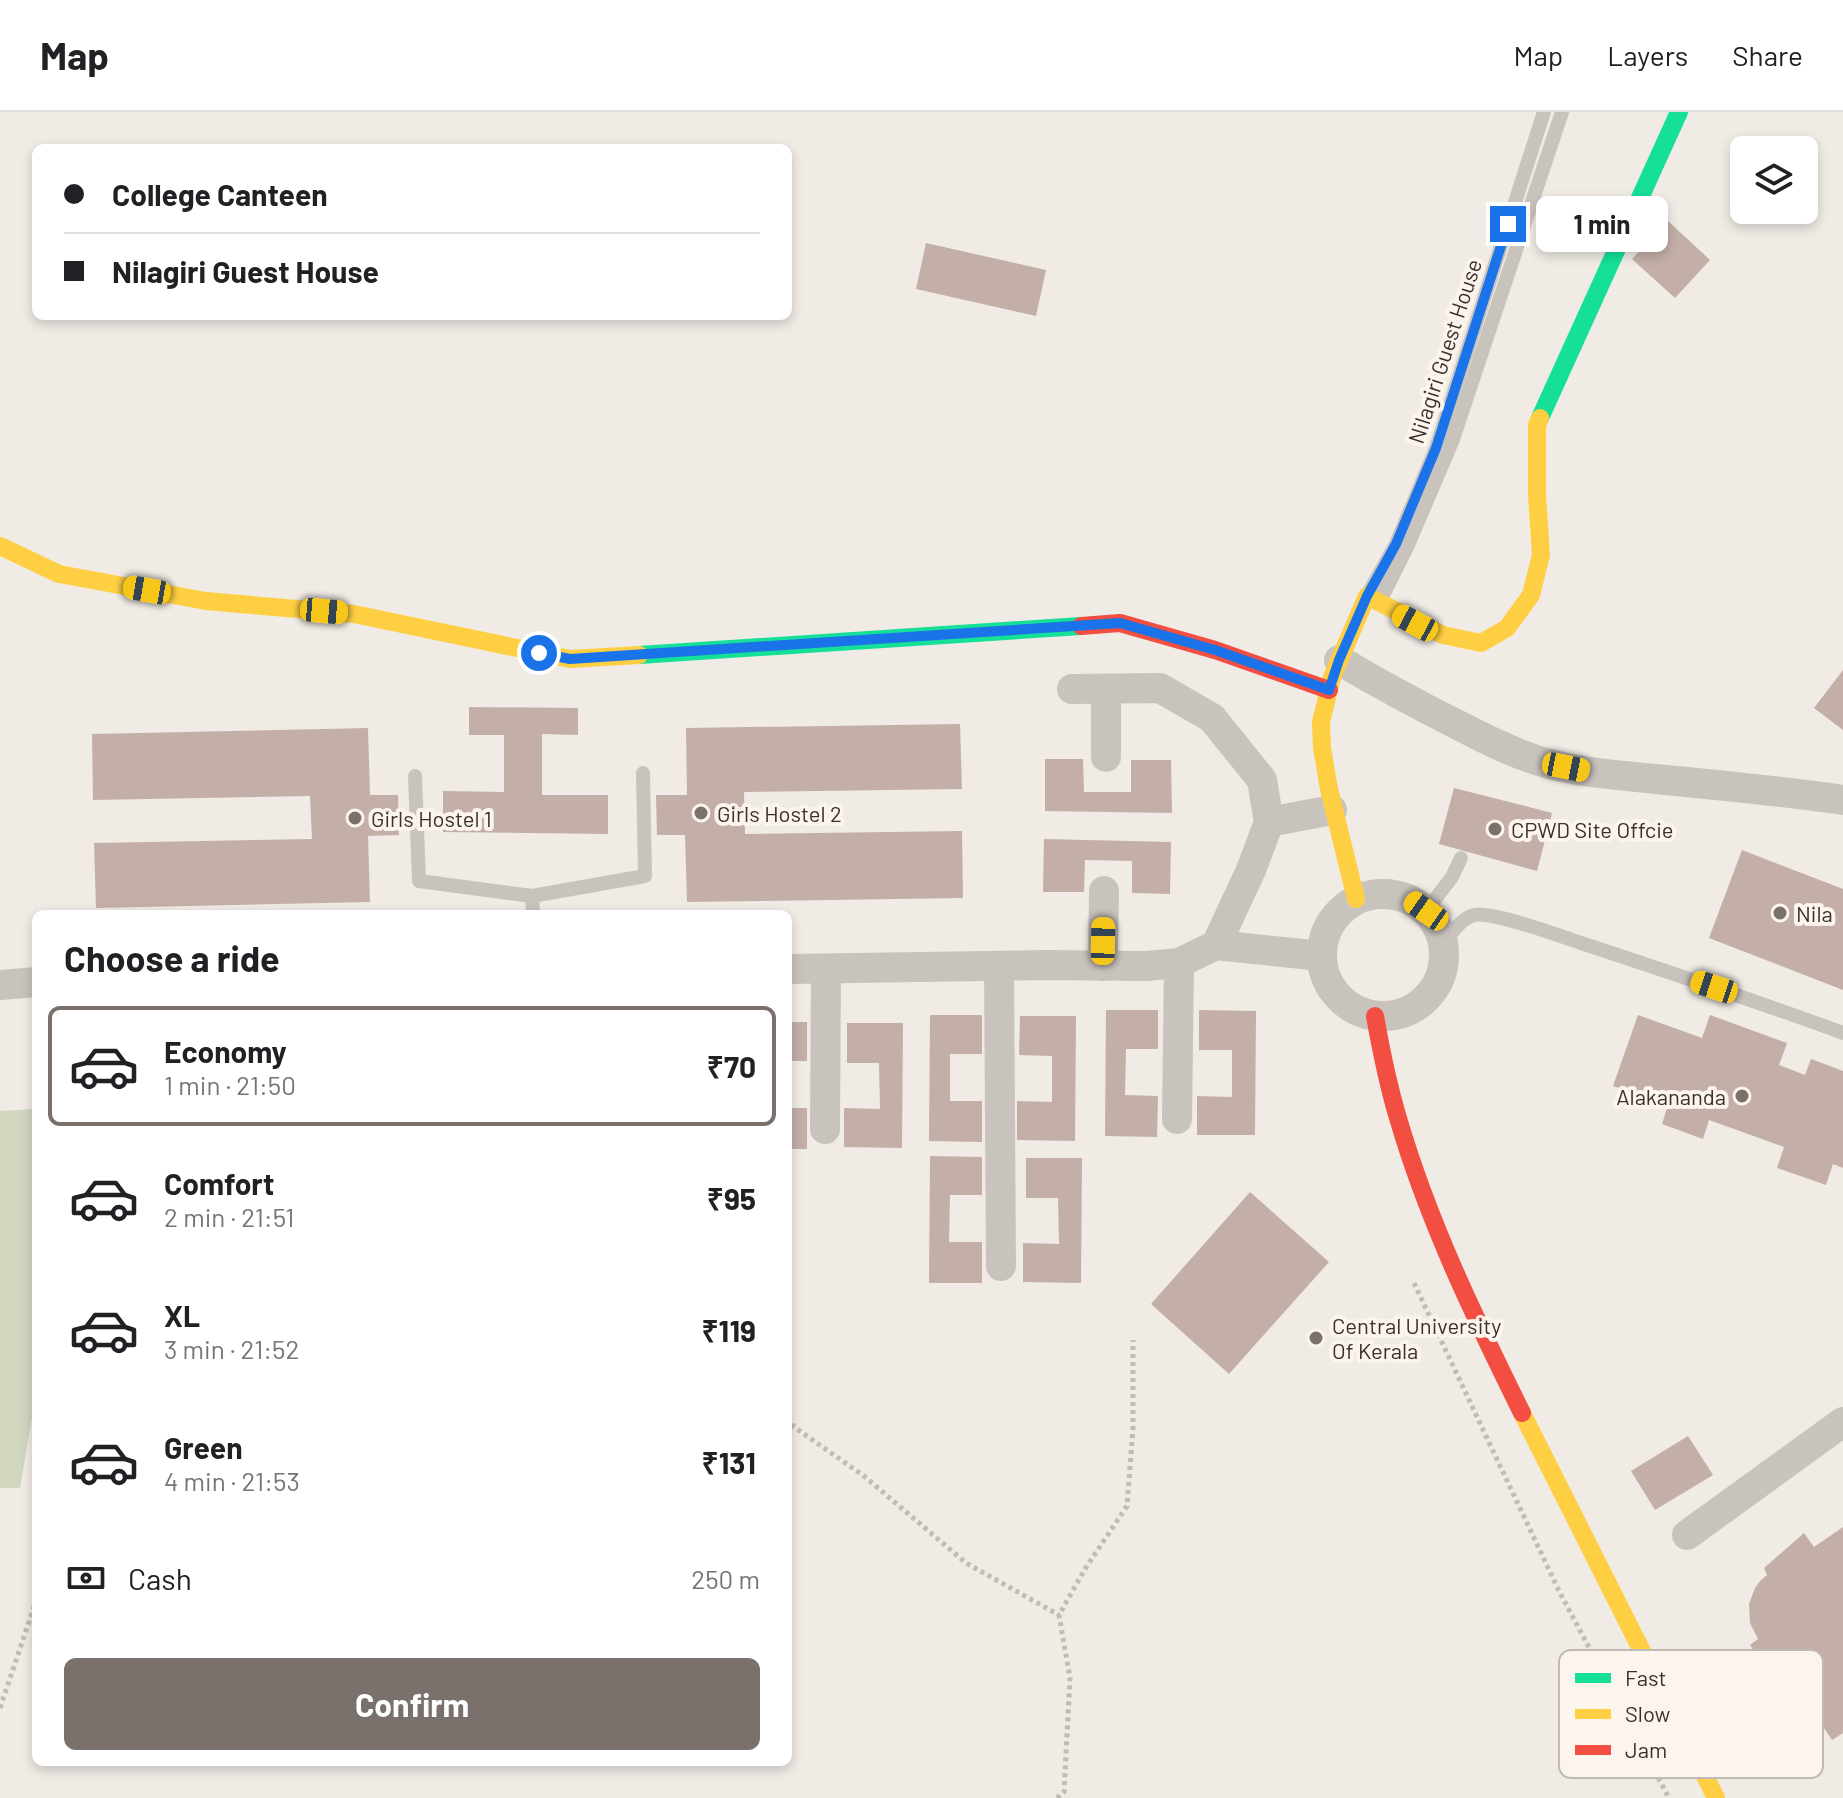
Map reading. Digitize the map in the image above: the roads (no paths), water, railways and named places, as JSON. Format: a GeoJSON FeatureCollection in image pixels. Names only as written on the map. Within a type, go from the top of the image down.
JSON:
{"type":"FeatureCollection","features":[{"type":"Feature","properties":{"kind":"street"},"geometry":{"type":"LineString","coordinates":[[1356,899],[1332,810],[1322,752],[1323,707],[1339,660],[1373,600],[1443,635],[1481,643],[1507,628],[1531,595],[1541,555],[1537,425],[1679,112]]}},
{"type":"Feature","properties":{"kind":"street"},"geometry":{"type":"LineString","coordinates":[[0,546],[59,574],[206,601],[354,614],[570,659],[1120,623],[1215,650],[1329,690]]}},
{"type":"Feature","properties":{"kind":"street"},"geometry":{"type":"LineString","coordinates":[[1339,660],[1434,713],[1513,752],[1547,764],[1843,800]]}},
{"type":"Feature","properties":{"kind":"street"},"geometry":{"type":"LineString","coordinates":[[1072,689],[1160,688],[1212,718],[1262,780],[1269,822],[1251,870],[1216,945]]}},
{"type":"Feature","properties":{"kind":"street"},"geometry":{"type":"LineString","coordinates":[[1106,689],[1106,757]]}},
{"type":"Feature","properties":{"kind":"street"},"geometry":{"type":"LineString","coordinates":[[1269,822],[1332,810]]}},
{"type":"Feature","properties":{"kind":"street"},"geometry":{"type":"LineString","coordinates":[[1103,966],[1104,891]]}},
{"type":"Feature","properties":{"kind":"street"},"geometry":{"type":"LineString","coordinates":[[1374,894],[1393,895],[1411,901],[1426,911],[1437,927],[1443,945],[1443,964],[1438,982],[1427,998],[1412,1009],[1394,1015],[1375,1016],[1358,1011],[1332,989],[1324,973],[1321,956],[1323,938],[1330,922],[1356,899],[1374,894]]}},
{"type":"Feature","properties":{"kind":"street"},"geometry":{"type":"LineString","coordinates":[[792,969],[1146,966],[1179,963],[1216,945],[1321,956]]}},
{"type":"Feature","properties":{"kind":"street"},"geometry":{"type":"LineString","coordinates":[[1177,1119],[1179,963]]}},
{"type":"Feature","properties":{"kind":"street"},"geometry":{"type":"LineString","coordinates":[[999,966],[1001,1266]]}},
{"type":"Feature","properties":{"kind":"street"},"geometry":{"type":"LineString","coordinates":[[825,1129],[826,969]]}},
{"type":"Feature","properties":{"kind":"street"},"geometry":{"type":"LineString","coordinates":[[0,985],[32,982]]}},
{"type":"Feature","properties":{"kind":"street"},"geometry":{"type":"LineString","coordinates":[[1375,1016],[1393,1102],[1445,1249],[1641,1650]]}},
{"type":"Feature","properties":{"kind":"street"},"geometry":{"type":"LineString","coordinates":[[1687,1535],[1843,1422]]}},
{"type":"Feature","properties":{"kind":"street"},"geometry":{"type":"LineString","coordinates":[[1706,1778],[1716,1798]]}},
{"type":"Feature","properties":{"kind":"lane","name":"Nilagiri Guest House"},"geometry":{"type":"LineString","coordinates":[[1373,600],[1436,448],[1544,112]]}},
{"type":"Feature","properties":{"kind":"lane","name":"Nilagiri Guest House"},"geometry":{"type":"LineString","coordinates":[[1373,600],[1408,545],[1452,442],[1562,112]]}},
{"type":"Feature","properties":{"kind":"lane"},"geometry":{"type":"LineString","coordinates":[[415,776],[419,881],[532,896],[645,876],[643,773]]}},
{"type":"Feature","properties":{"kind":"lane"},"geometry":{"type":"LineString","coordinates":[[1426,911],[1452,877],[1461,858]]}},
{"type":"Feature","properties":{"kind":"lane"},"geometry":{"type":"LineString","coordinates":[[532,896],[533,910]]}},
{"type":"Feature","properties":{"kind":"lane"},"geometry":{"type":"LineString","coordinates":[[1443,945],[1460,923],[1473,915],[1490,915],[1742,996],[1843,1033]]}},
{"type":"Feature","properties":{"kind":"place","name":"Girls Hostel 2"},"geometry":{"type":"Point","coordinates":[701,813]}},
{"type":"Feature","properties":{"kind":"place","name":"Girls Hostel 1"},"geometry":{"type":"Point","coordinates":[355,818]}},
{"type":"Feature","properties":{"kind":"place","name":"CPWD Site Offcie"},"geometry":{"type":"Point","coordinates":[1495,829]}},
{"type":"Feature","properties":{"kind":"place","name":"Nila"},"geometry":{"type":"Point","coordinates":[1780,913]}},
{"type":"Feature","properties":{"kind":"place","name":"Alakananda"},"geometry":{"type":"Point","coordinates":[1742,1096]}},
{"type":"Feature","properties":{"kind":"place","name":"Central University Of Kerala"},"geometry":{"type":"Point","coordinates":[1316,1338]}}]}
